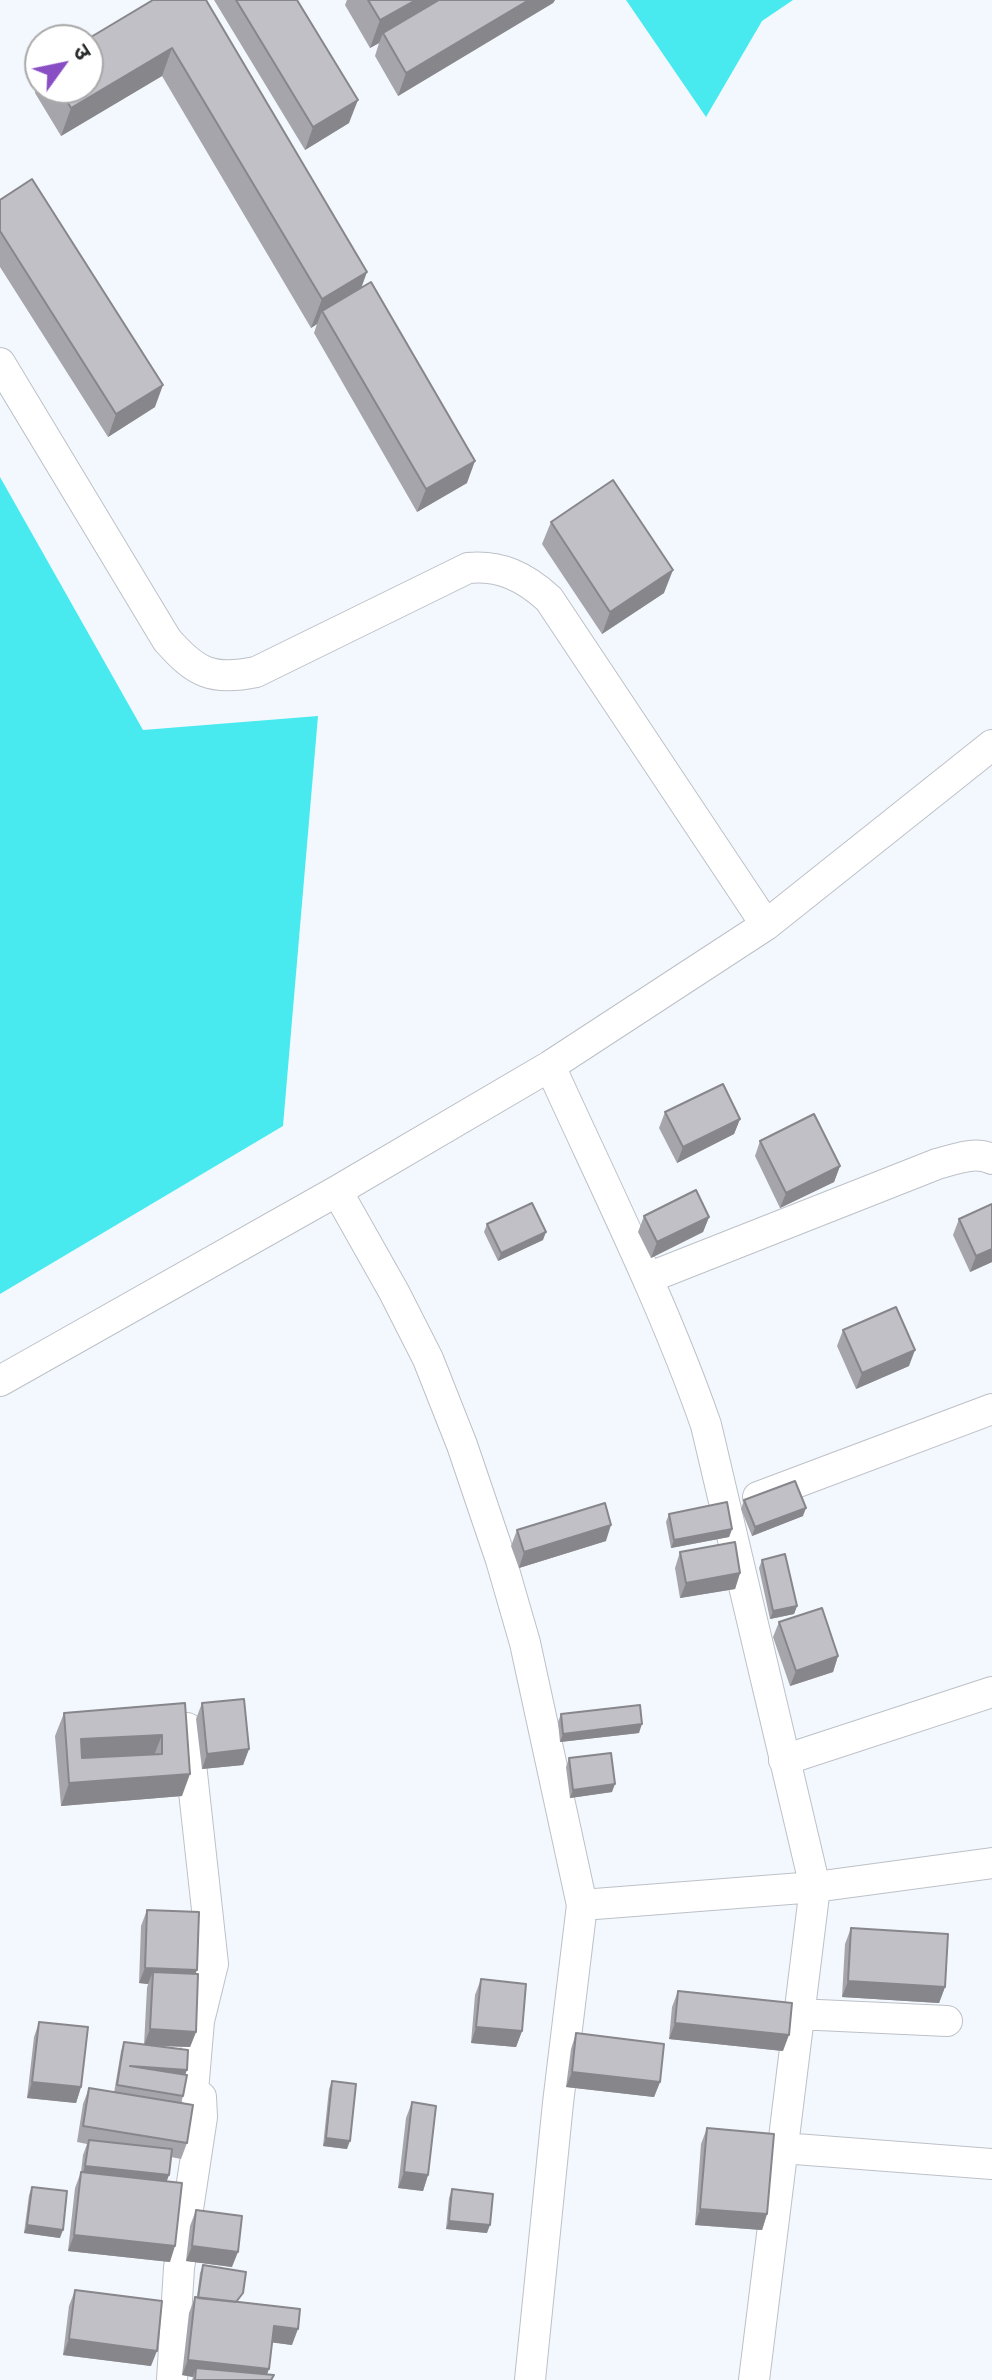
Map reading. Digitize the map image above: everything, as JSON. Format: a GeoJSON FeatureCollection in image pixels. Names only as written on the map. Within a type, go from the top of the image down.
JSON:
{"type":"FeatureCollection","features":[{"type":"Feature","properties":{"kind":"street"},"geometry":{"type":"LineString","coordinates":[[0,363],[167,640],[187,663],[207,674],[232,677],[256,672],[468,568],[490,566],[534,585],[549,599],[766,925]]}},
{"type":"Feature","properties":{"kind":"street"},"geometry":{"type":"LineString","coordinates":[[0,1381],[337,1191],[550,1066],[766,925],[990,753]]}},
{"type":"Feature","properties":{"kind":"street"},"geometry":{"type":"LineString","coordinates":[[550,1066],[648,1278],[684,1362],[706,1425],[815,1887],[782,2148],[761,2379]]}},
{"type":"Feature","properties":{"kind":"street"},"geometry":{"type":"LineString","coordinates":[[648,1278],[937,1164],[969,1156],[989,1156],[992,1159]]}},
{"type":"Feature","properties":{"kind":"street"},"geometry":{"type":"LineString","coordinates":[[337,1191],[428,1359],[462,1445],[525,1643],[582,1905],[530,2380]]}},
{"type":"Feature","properties":{"kind":"street"},"geometry":{"type":"LineString","coordinates":[[726,1509],[992,1409]]}},
{"type":"Feature","properties":{"kind":"street"},"geometry":{"type":"LineString","coordinates":[[784,1760],[992,1692]]}},
{"type":"Feature","properties":{"kind":"street"},"geometry":{"type":"LineString","coordinates":[[179,2378],[179,2268],[202,2117],[201,2097],[193,2091],[199,2021],[213,1964],[187,1728]]}},
{"type":"Feature","properties":{"kind":"street"},"geometry":{"type":"LineString","coordinates":[[582,1905],[815,1887],[992,1863]]}},
{"type":"Feature","properties":{"kind":"street"},"geometry":{"type":"LineString","coordinates":[[797,2014],[947,2021]]}},
{"type":"Feature","properties":{"kind":"street"},"geometry":{"type":"LineString","coordinates":[[782,2148],[992,2164]]}},
{"type":"Feature","properties":{"kind":"water"},"geometry":{"type":"Polygon","coordinates":[[[626,0],[793,0],[762,21],[706,117],[626,0]]]}},
{"type":"Feature","properties":{"kind":"water"},"geometry":{"type":"Polygon","coordinates":[[[0,477],[143,730],[318,716],[283,1126],[0,1294],[0,477]]]}},
{"type":"Feature","properties":{"kind":"building"},"geometry":{"type":"Polygon","coordinates":[[[153,0],[206,0],[367,272],[322,299],[172,48],[104,88],[104,29],[153,0]]]}},
{"type":"Feature","properties":{"kind":"building"},"geometry":{"type":"Polygon","coordinates":[[[236,0],[297,0],[358,100],[313,127],[236,0]]]}},
{"type":"Feature","properties":{"kind":"building"},"geometry":{"type":"Polygon","coordinates":[[[368,0],[416,0],[380,20],[368,0]]]}},
{"type":"Feature","properties":{"kind":"building"},"geometry":{"type":"Polygon","coordinates":[[[439,0],[529,0],[406,73],[383,33],[439,0]]]}},
{"type":"Feature","properties":{"kind":"building"},"geometry":{"type":"Polygon","coordinates":[[[32,179],[163,385],[116,414],[0,231],[0,200],[32,179]]]}},
{"type":"Feature","properties":{"kind":"building"},"geometry":{"type":"Polygon","coordinates":[[[371,282],[475,461],[426,489],[322,311],[371,282]]]}},
{"type":"Feature","properties":{"kind":"building"},"geometry":{"type":"Polygon","coordinates":[[[613,480],[673,570],[610,612],[551,522],[613,480]]]}},
{"type":"Feature","properties":{"kind":"building"},"geometry":{"type":"Polygon","coordinates":[[[723,1084],[740,1119],[683,1147],[665,1112],[723,1084]]]}},
{"type":"Feature","properties":{"kind":"building"},"geometry":{"type":"Polygon","coordinates":[[[814,1114],[840,1166],[786,1193],[760,1141],[814,1114]]]}},
{"type":"Feature","properties":{"kind":"building"},"geometry":{"type":"Polygon","coordinates":[[[696,1190],[709,1217],[657,1242],[644,1216],[696,1190]]]}},
{"type":"Feature","properties":{"kind":"building"},"geometry":{"type":"Polygon","coordinates":[[[532,1203],[546,1232],[501,1253],[487,1224],[532,1203]]]}},
{"type":"Feature","properties":{"kind":"building"},"geometry":{"type":"Polygon","coordinates":[[[992,1204],[992,1249],[976,1256],[959,1219],[992,1204]]]}},
{"type":"Feature","properties":{"kind":"building"},"geometry":{"type":"Polygon","coordinates":[[[896,1307],[915,1350],[862,1373],[843,1330],[896,1307]]]}},
{"type":"Feature","properties":{"kind":"building"},"geometry":{"type":"Polygon","coordinates":[[[795,1481],[806,1508],[755,1527],[744,1500],[795,1481]]]}},
{"type":"Feature","properties":{"kind":"building"},"geometry":{"type":"Polygon","coordinates":[[[727,1502],[732,1529],[674,1540],[669,1514],[727,1502]]]}},
{"type":"Feature","properties":{"kind":"building"},"geometry":{"type":"Polygon","coordinates":[[[605,1503],[611,1525],[524,1552],[517,1530],[605,1503]]]}},
{"type":"Feature","properties":{"kind":"building"},"geometry":{"type":"Polygon","coordinates":[[[735,1542],[740,1573],[686,1583],[680,1552],[735,1542]]]}},
{"type":"Feature","properties":{"kind":"building"},"geometry":{"type":"Polygon","coordinates":[[[785,1554],[797,1606],[773,1611],[762,1560],[785,1554]]]}},
{"type":"Feature","properties":{"kind":"building"},"geometry":{"type":"Polygon","coordinates":[[[822,1608],[838,1656],[796,1671],[779,1622],[822,1608]]]}},
{"type":"Feature","properties":{"kind":"building"},"geometry":{"type":"Polygon","coordinates":[[[244,1699],[249,1749],[207,1754],[202,1703],[244,1699]]]}},
{"type":"Feature","properties":{"kind":"building"},"geometry":{"type":"Polygon","coordinates":[[[185,1703],[190,1774],[69,1783],[64,1713],[185,1703]],[[162,1735],[81,1739],[82,1758],[162,1754],[162,1735]]]}},
{"type":"Feature","properties":{"kind":"building"},"geometry":{"type":"Polygon","coordinates":[[[640,1705],[642,1724],[563,1734],[561,1714],[640,1705]]]}},
{"type":"Feature","properties":{"kind":"building"},"geometry":{"type":"Polygon","coordinates":[[[611,1753],[615,1784],[573,1790],[569,1758],[611,1753]]]}},
{"type":"Feature","properties":{"kind":"building"},"geometry":{"type":"Polygon","coordinates":[[[147,1910],[199,1912],[197,1970],[145,1968],[147,1910]]]}},
{"type":"Feature","properties":{"kind":"building"},"geometry":{"type":"Polygon","coordinates":[[[851,1928],[948,1934],[945,1987],[848,1981],[851,1928]]]}},
{"type":"Feature","properties":{"kind":"building"},"geometry":{"type":"Polygon","coordinates":[[[153,1972],[198,1974],[196,2032],[150,2029],[153,1972]]]}},
{"type":"Feature","properties":{"kind":"building"},"geometry":{"type":"Polygon","coordinates":[[[481,1979],[526,1984],[522,2031],[476,2027],[481,1979]]]}},
{"type":"Feature","properties":{"kind":"building"},"geometry":{"type":"Polygon","coordinates":[[[678,1991],[792,2003],[789,2035],[675,2023],[678,1991]]]}},
{"type":"Feature","properties":{"kind":"building"},"geometry":{"type":"Polygon","coordinates":[[[39,2022],[88,2027],[81,2087],[32,2082],[39,2022]]]}},
{"type":"Feature","properties":{"kind":"building"},"geometry":{"type":"Polygon","coordinates":[[[576,2033],[664,2044],[660,2082],[572,2072],[576,2033]]]}},
{"type":"Feature","properties":{"kind":"building"},"geometry":{"type":"Polygon","coordinates":[[[124,2042],[188,2050],[187,2070],[130,2066],[187,2075],[183,2096],[117,2085],[124,2042]]]}},
{"type":"Feature","properties":{"kind":"building"},"geometry":{"type":"Polygon","coordinates":[[[332,2081],[356,2084],[350,2141],[326,2138],[332,2081]]]}},
{"type":"Feature","properties":{"kind":"building"},"geometry":{"type":"Polygon","coordinates":[[[89,2088],[193,2105],[187,2143],[83,2126],[89,2088]]]}},
{"type":"Feature","properties":{"kind":"building"},"geometry":{"type":"Polygon","coordinates":[[[412,2102],[436,2106],[428,2175],[404,2172],[412,2102]]]}},
{"type":"Feature","properties":{"kind":"building"},"geometry":{"type":"Polygon","coordinates":[[[707,2128],[774,2134],[767,2214],[700,2209],[707,2128]]]}},
{"type":"Feature","properties":{"kind":"building"},"geometry":{"type":"Polygon","coordinates":[[[89,2140],[172,2149],[169,2175],[85,2166],[89,2140]]]}},
{"type":"Feature","properties":{"kind":"building"},"geometry":{"type":"Polygon","coordinates":[[[81,2172],[182,2183],[175,2246],[74,2235],[81,2172]]]}},
{"type":"Feature","properties":{"kind":"building"},"geometry":{"type":"Polygon","coordinates":[[[32,2187],[67,2191],[63,2230],[27,2225],[32,2187]]]}},
{"type":"Feature","properties":{"kind":"building"},"geometry":{"type":"Polygon","coordinates":[[[452,2189],[493,2194],[490,2225],[449,2221],[452,2189]]]}},
{"type":"Feature","properties":{"kind":"building"},"geometry":{"type":"Polygon","coordinates":[[[196,2210],[242,2216],[238,2252],[192,2246],[196,2210]]]}},
{"type":"Feature","properties":{"kind":"building"},"geometry":{"type":"Polygon","coordinates":[[[203,2265],[246,2272],[243,2293],[236,2302],[198,2298],[203,2265]]]}},
{"type":"Feature","properties":{"kind":"building"},"geometry":{"type":"Polygon","coordinates":[[[75,2290],[162,2301],[157,2351],[69,2339],[75,2290]]]}},
{"type":"Feature","properties":{"kind":"building"},"geometry":{"type":"Polygon","coordinates":[[[195,2297],[300,2309],[298,2329],[274,2326],[269,2369],[188,2360],[195,2297]]]}},
{"type":"Feature","properties":{"kind":"building"},"geometry":{"type":"Polygon","coordinates":[[[196,2368],[274,2375],[271,2380],[195,2380],[196,2368]]]}}]}
